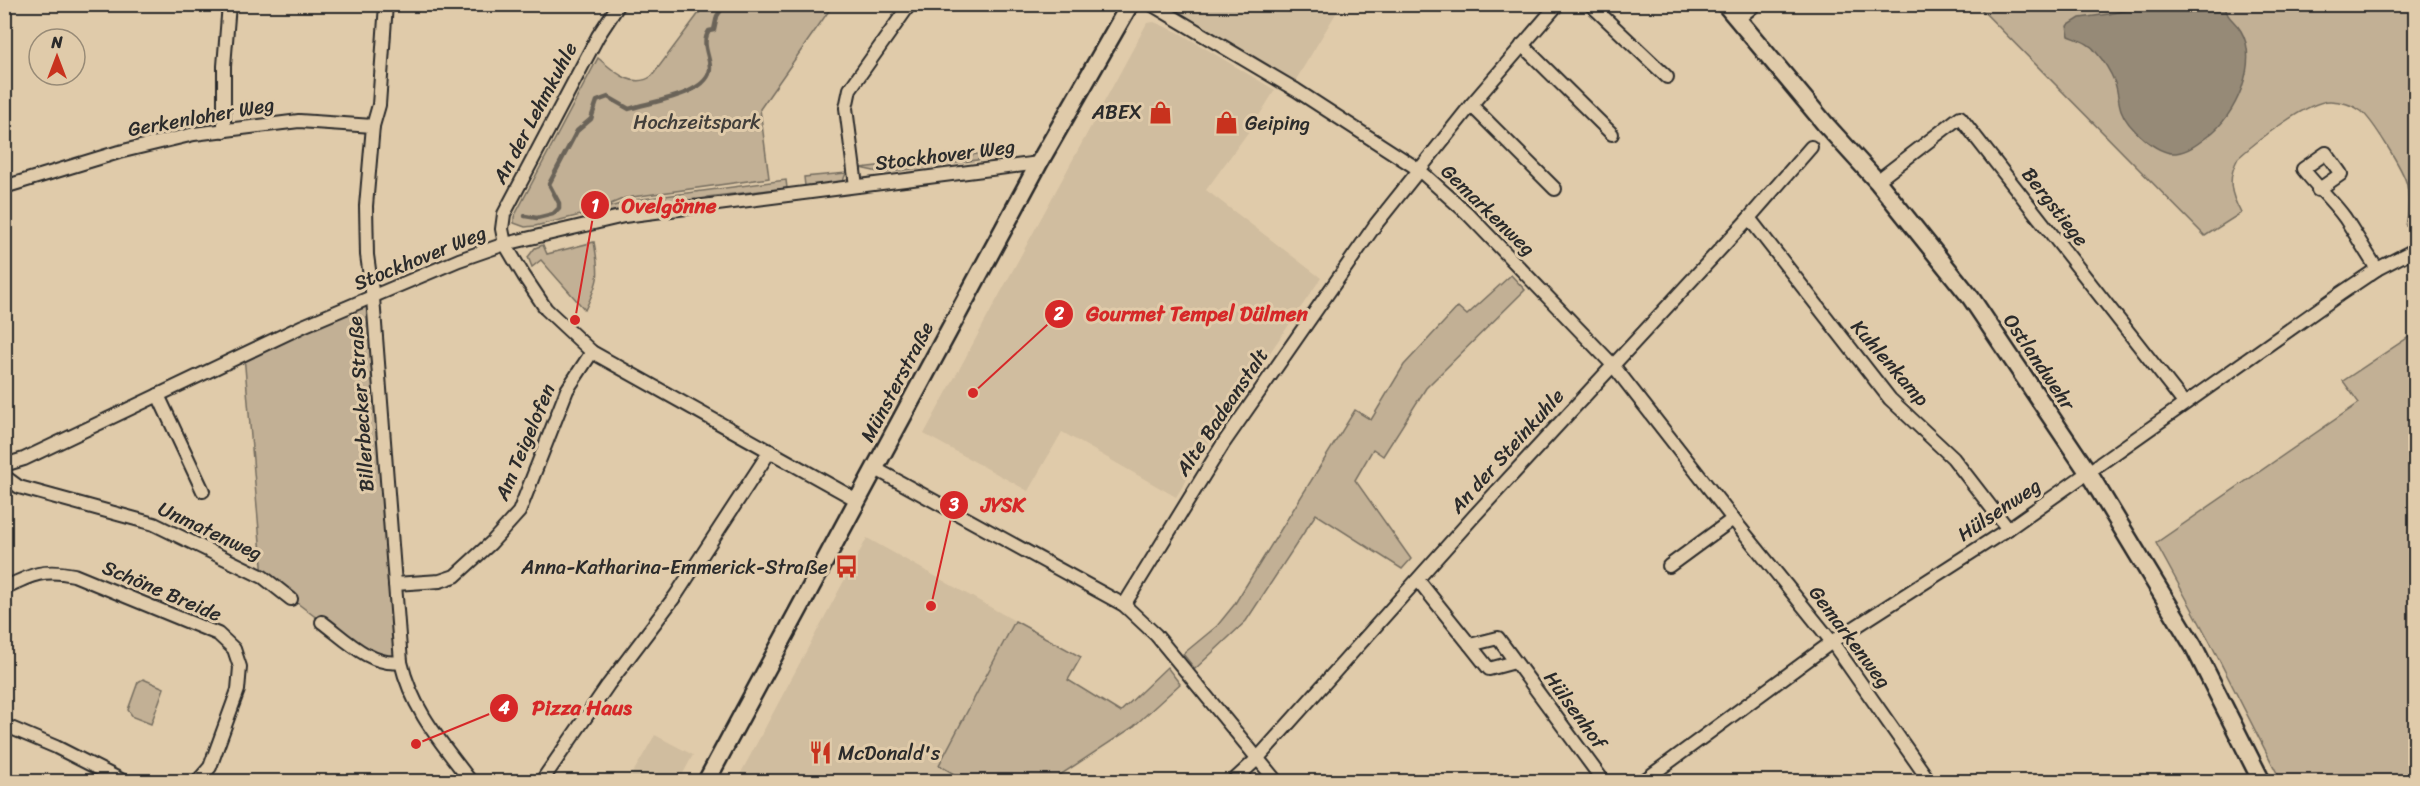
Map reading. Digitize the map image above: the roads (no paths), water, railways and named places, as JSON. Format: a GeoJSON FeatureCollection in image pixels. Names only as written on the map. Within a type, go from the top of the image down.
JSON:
{"type":"FeatureCollection","features":[{"type":"Feature","properties":{"kind":"street"},"geometry":{"type":"LineString","coordinates":[[224,131],[224,66],[229,4]]}},
{"type":"Feature","properties":{"kind":"street","name":"Billerbecker Straße"},"geometry":{"type":"LineString","coordinates":[[386,4],[379,105],[373,126],[366,206],[367,255],[373,298],[401,662],[407,687],[420,711],[471,782]]}},
{"type":"Feature","properties":{"kind":"street","name":"An der Lehmkuhle"},"geometry":{"type":"LineString","coordinates":[[505,244],[502,229],[504,214],[598,36],[619,4]]}},
{"type":"Feature","properties":{"kind":"street","name":"Stockhover Weg"},"geometry":{"type":"LineString","coordinates":[[856,186],[846,108],[850,89],[910,4]]}},
{"type":"Feature","properties":{"kind":"street","name":"Münsterstraße"},"geometry":{"type":"LineString","coordinates":[[706,782],[1040,163],[1130,4]]}},
{"type":"Feature","properties":{"kind":"street","name":"Gemarkenweg"},"geometry":{"type":"LineString","coordinates":[[1151,4],[1296,90],[1418,169],[1467,213],[1612,364],[1832,642],[1930,782]]}},
{"type":"Feature","properties":{"kind":"street","name":"Alte Badeanstalt"},"geometry":{"type":"LineString","coordinates":[[1124,605],[1223,444],[1376,224],[1418,169],[1558,4]]}},
{"type":"Feature","properties":{"kind":"street"},"geometry":{"type":"LineString","coordinates":[[1590,4],[1668,77]]}},
{"type":"Feature","properties":{"kind":"street","name":"Ostlandwehr"},"geometry":{"type":"LineString","coordinates":[[1725,4],[1826,125],[1877,181],[1971,298],[2088,472],[2194,647],[2262,782]]}},
{"type":"Feature","properties":{"kind":"street"},"geometry":{"type":"LineString","coordinates":[[1738,19],[1756,4]]}},
{"type":"Feature","properties":{"kind":"street"},"geometry":{"type":"LineString","coordinates":[[1522,45],[1612,134]]}},
{"type":"Feature","properties":{"kind":"street"},"geometry":{"type":"LineString","coordinates":[[1471,105],[1555,189]]}},
{"type":"Feature","properties":{"kind":"street","name":"Bergstiege"},"geometry":{"type":"LineString","coordinates":[[1877,181],[1960,117],[2184,403]]}},
{"type":"Feature","properties":{"kind":"street","name":"Gerkenloher Weg"},"geometry":{"type":"LineString","coordinates":[[4,188],[164,140],[299,121],[373,126]]}},
{"type":"Feature","properties":{"kind":"street","name":"An der Steinkuhle"},"geometry":{"type":"LineString","coordinates":[[1232,782],[1257,759],[1612,364],[1749,219],[1811,147]]}},
{"type":"Feature","properties":{"kind":"street","name":"Stockhover Weg"},"geometry":{"type":"LineString","coordinates":[[4,465],[24,459],[303,326],[459,260],[505,244],[624,216],[1040,163]]}},
{"type":"Feature","properties":{"kind":"street"},"geometry":{"type":"LineString","coordinates":[[2318,190],[2330,200],[2345,219],[2377,269]]}},
{"type":"Feature","properties":{"kind":"street","name":"Kuhlenkamp"},"geometry":{"type":"LineString","coordinates":[[1749,219],[1890,399],[1953,458],[2008,529]]}},
{"type":"Feature","properties":{"kind":"street"},"geometry":{"type":"LineString","coordinates":[[505,244],[546,309],[592,352],[857,500]]}},
{"type":"Feature","properties":{"kind":"street","name":"Hülsenweg"},"geometry":{"type":"LineString","coordinates":[[1642,782],[1832,642],[2008,529],[2377,269],[2415,249]]}},
{"type":"Feature","properties":{"kind":"street","name":"Am Teigelofen"},"geometry":{"type":"LineString","coordinates":[[395,584],[440,581],[455,576],[491,543],[519,512],[567,390],[592,352]]}},
{"type":"Feature","properties":{"kind":"street"},"geometry":{"type":"LineString","coordinates":[[158,395],[203,491]]}},
{"type":"Feature","properties":{"kind":"street"},"geometry":{"type":"LineString","coordinates":[[541,782],[608,685],[676,595],[770,451]]}},
{"type":"Feature","properties":{"kind":"street"},"geometry":{"type":"LineString","coordinates":[[874,468],[1124,605],[1156,635],[1277,782]]}},
{"type":"Feature","properties":{"kind":"street","name":"Unmatenweg"},"geometry":{"type":"LineString","coordinates":[[4,476],[19,486],[31,490],[154,524],[262,577],[291,599]]}},
{"type":"Feature","properties":{"kind":"street"},"geometry":{"type":"LineString","coordinates":[[1669,566],[1733,519]]}},
{"type":"Feature","properties":{"kind":"street","name":"Schöne Breide"},"geometry":{"type":"LineString","coordinates":[[4,588],[29,576],[51,571],[74,575],[218,634],[234,649],[240,667],[238,690],[210,767],[197,782]]}},
{"type":"Feature","properties":{"kind":"street"},"geometry":{"type":"LineString","coordinates":[[1418,580],[1489,669],[1515,662]]}},
{"type":"Feature","properties":{"kind":"street"},"geometry":{"type":"LineString","coordinates":[[322,622],[374,660],[390,664],[401,662]]}},
{"type":"Feature","properties":{"kind":"street","name":"Hülsenhof"},"geometry":{"type":"LineString","coordinates":[[1470,645],[1498,638],[1604,782]]}},
{"type":"Feature","properties":{"kind":"street"},"geometry":{"type":"LineString","coordinates":[[4,725],[56,747],[125,782]]}},
{"type":"Feature","properties":{"kind":"waterway"},"geometry":{"type":"LineString","coordinates":[[525,216],[537,218],[553,214],[559,208],[559,203],[549,184],[577,131],[591,119],[597,101],[608,97],[629,109],[690,91],[708,77],[710,67],[706,44],[707,35],[709,31],[714,30],[717,16],[725,4]]}},
{"type":"Feature","properties":{"kind":"place","name":"ABEX"},"geometry":{"type":"Point","coordinates":[1160,112]}},
{"type":"Feature","properties":{"kind":"place","name":"Geiping"},"geometry":{"type":"Point","coordinates":[1227,123]}},
{"type":"Feature","properties":{"kind":"place","name":"Ovelgönne"},"geometry":{"type":"Point","coordinates":[575,320]}},
{"type":"Feature","properties":{"kind":"place","name":"Gourmet Tempel Dülmen"},"geometry":{"type":"Point","coordinates":[973,393]}},
{"type":"Feature","properties":{"kind":"place","name":"Anna-Katharina-Emmerick-Straße"},"geometry":{"type":"Point","coordinates":[846,567]}},
{"type":"Feature","properties":{"kind":"place","name":"JYSK"},"geometry":{"type":"Point","coordinates":[931,606]}},
{"type":"Feature","properties":{"kind":"place","name":"Pizza Haus"},"geometry":{"type":"Point","coordinates":[416,744]}},
{"type":"Feature","properties":{"kind":"place","name":"McDonald's"},"geometry":{"type":"Point","coordinates":[820,753]}},
{"type":"Feature","properties":{"kind":"park label","name":"Hochzeitspark"},"geometry":{"type":"Point","coordinates":[697,122]}}]}
